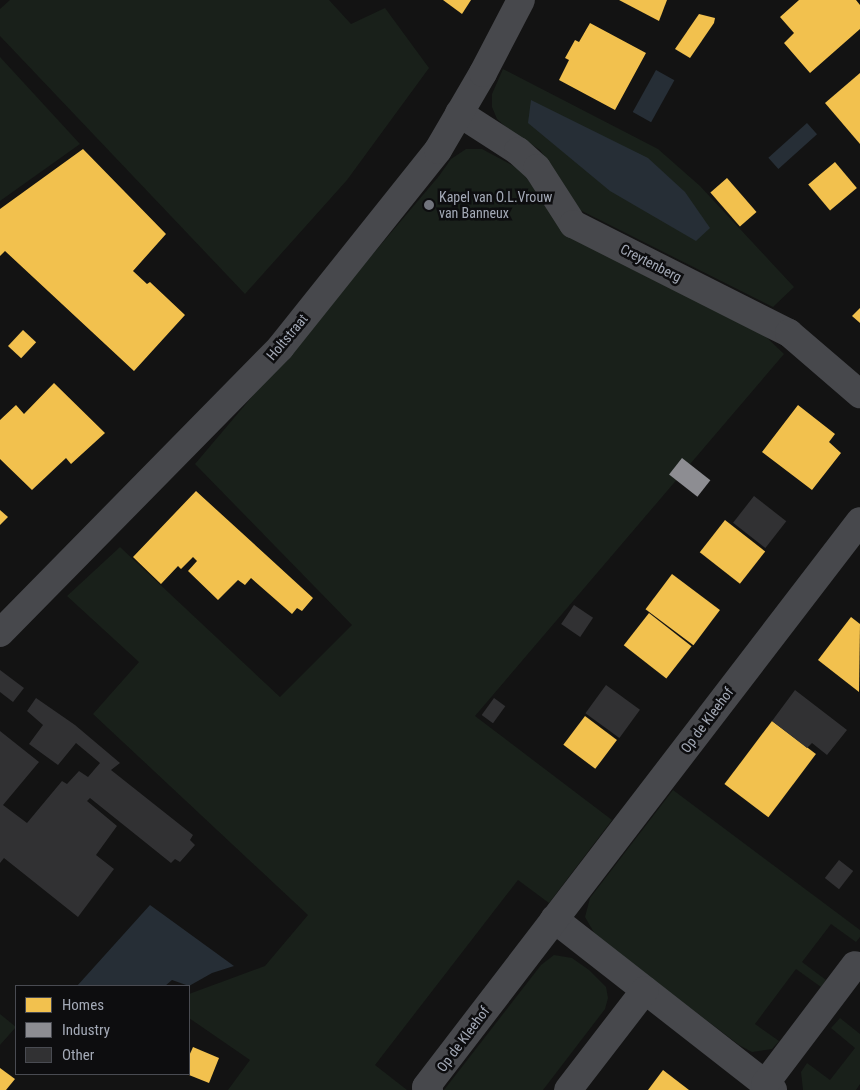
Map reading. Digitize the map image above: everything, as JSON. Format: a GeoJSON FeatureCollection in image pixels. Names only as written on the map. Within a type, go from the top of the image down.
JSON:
{"type":"FeatureCollection","features":[{"type":"Feature","properties":{"kind":"street","name":"Holtstraat"},"geometry":{"type":"LineString","coordinates":[[0,632],[280,348],[438,150],[521,0]]}},
{"type":"Feature","properties":{"kind":"street","name":"Creytenberg"},"geometry":{"type":"LineString","coordinates":[[460,113],[518,151],[537,168],[573,224],[788,333],[860,394]]}},
{"type":"Feature","properties":{"kind":"street","name":"Op de Kleehof"},"geometry":{"type":"LineString","coordinates":[[428,1089],[554,919],[860,521]]}},
{"type":"Feature","properties":{"kind":"street"},"geometry":{"type":"LineString","coordinates":[[554,919],[769,1087],[855,965]]}},
{"type":"Feature","properties":{"kind":"street"},"geometry":{"type":"LineString","coordinates":[[568,1090],[645,990]]}},
{"type":"Feature","properties":{"kind":"shaded area"},"geometry":{"type":"Polygon","coordinates":[[[10,0],[329,0],[351,24],[385,8],[429,68],[347,180],[245,294],[0,36],[0,9],[10,0]]]}},
{"type":"Feature","properties":{"kind":"shaded area"},"geometry":{"type":"Polygon","coordinates":[[[0,57],[80,144],[0,201],[0,57]]]}},
{"type":"Feature","properties":{"kind":"shaded area"},"geometry":{"type":"Polygon","coordinates":[[[503,69],[658,149],[700,186],[794,287],[773,307],[580,210],[540,150],[508,129],[497,119],[492,107],[492,94],[503,69]]]}},
{"type":"Feature","properties":{"kind":"shaded area"},"geometry":{"type":"Polygon","coordinates":[[[656,70],[674,80],[651,122],[633,112],[656,70]]]}},
{"type":"Feature","properties":{"kind":"shaded area"},"geometry":{"type":"Polygon","coordinates":[[[531,100],[648,158],[685,192],[710,228],[696,241],[610,191],[528,123],[531,100]]]}},
{"type":"Feature","properties":{"kind":"shaded area"},"geometry":{"type":"Polygon","coordinates":[[[807,123],[817,134],[778,169],[768,158],[807,123]]]}},
{"type":"Feature","properties":{"kind":"shaded area"},"geometry":{"type":"Polygon","coordinates":[[[466,149],[482,149],[521,170],[563,229],[761,332],[784,354],[475,716],[612,820],[549,903],[518,880],[375,1065],[407,1090],[228,1090],[250,1060],[190,1019],[190,994],[265,966],[308,915],[93,714],[139,662],[67,596],[120,547],[280,697],[352,625],[195,464],[439,176],[451,159],[466,149]]]}},
{"type":"Feature","properties":{"kind":"shaded area"},"geometry":{"type":"Polygon","coordinates":[[[673,790],[860,930],[860,937],[856,942],[831,924],[802,962],[826,980],[821,987],[796,969],[755,1024],[779,1041],[772,1049],[752,1052],[739,1045],[596,936],[585,917],[590,898],[673,790]]]}},
{"type":"Feature","properties":{"kind":"shaded area"},"geometry":{"type":"Polygon","coordinates":[[[150,905],[234,966],[212,973],[190,985],[172,980],[166,985],[78,985],[150,905]]]}},
{"type":"Feature","properties":{"kind":"shaded area"},"geometry":{"type":"Polygon","coordinates":[[[554,955],[572,958],[589,970],[606,987],[608,998],[605,1009],[543,1090],[444,1090],[541,965],[554,955]]]}},
{"type":"Feature","properties":{"kind":"shaded area"},"geometry":{"type":"Polygon","coordinates":[[[0,1014],[15,1028],[0,1045],[0,1014]]]}},
{"type":"Feature","properties":{"kind":"shaded area"},"geometry":{"type":"Polygon","coordinates":[[[840,1018],[860,1034],[860,1084],[856,1090],[803,1090],[801,1072],[807,1063],[830,1080],[855,1048],[831,1028],[840,1018]]]}},
{"type":"Feature","properties":{"kind":"building: Homes"},"geometry":{"type":"Polygon","coordinates":[[[443,0],[471,0],[462,14],[443,0]]]}},
{"type":"Feature","properties":{"kind":"building: Homes"},"geometry":{"type":"Polygon","coordinates":[[[619,0],[667,0],[659,21],[619,0]]]}},
{"type":"Feature","properties":{"kind":"building: Homes"},"geometry":{"type":"Polygon","coordinates":[[[799,0],[856,0],[860,5],[860,29],[810,73],[784,43],[794,33],[780,17],[799,0]]]}},
{"type":"Feature","properties":{"kind":"building: Homes"},"geometry":{"type":"Polygon","coordinates":[[[699,14],[715,18],[714,23],[690,58],[675,49],[699,14]]]}},
{"type":"Feature","properties":{"kind":"building: Homes"},"geometry":{"type":"Polygon","coordinates":[[[590,23],[646,53],[615,110],[559,80],[569,60],[565,58],[575,40],[579,42],[590,23]]]}},
{"type":"Feature","properties":{"kind":"building: Homes"},"geometry":{"type":"Polygon","coordinates":[[[860,73],[860,144],[825,103],[860,73]]]}},
{"type":"Feature","properties":{"kind":"building: Homes"},"geometry":{"type":"Polygon","coordinates":[[[83,149],[166,234],[133,271],[147,284],[150,282],[185,315],[134,371],[5,251],[0,256],[0,209],[83,149]]]}},
{"type":"Feature","properties":{"kind":"building: Homes"},"geometry":{"type":"Polygon","coordinates":[[[835,162],[857,188],[830,211],[808,184],[835,162]]]}},
{"type":"Feature","properties":{"kind":"building: Homes"},"geometry":{"type":"Polygon","coordinates":[[[727,178],[757,212],[740,226],[710,192],[727,178]]]}},
{"type":"Feature","properties":{"kind":"building: Homes"},"geometry":{"type":"Polygon","coordinates":[[[860,308],[860,323],[852,316],[860,308]]]}},
{"type":"Feature","properties":{"kind":"building: Homes"},"geometry":{"type":"Polygon","coordinates":[[[23,330],[36,342],[21,358],[8,346],[23,330]]]}},
{"type":"Feature","properties":{"kind":"building: Homes"},"geometry":{"type":"Polygon","coordinates":[[[54,383],[105,433],[71,464],[66,458],[32,490],[0,459],[0,420],[16,405],[24,414],[54,383]]]}},
{"type":"Feature","properties":{"kind":"building: Homes"},"geometry":{"type":"Polygon","coordinates":[[[798,405],[835,434],[829,442],[841,453],[812,490],[762,452],[798,405]]]}},
{"type":"Feature","properties":{"kind":"building: Homes"},"geometry":{"type":"Polygon","coordinates":[[[196,491],[313,598],[302,611],[297,608],[292,614],[251,578],[245,585],[238,580],[218,600],[188,571],[197,561],[193,557],[181,569],[178,566],[161,584],[133,557],[196,491]]]}},
{"type":"Feature","properties":{"kind":"building: Homes"},"geometry":{"type":"Polygon","coordinates":[[[0,510],[8,517],[0,525],[0,510]]]}},
{"type":"Feature","properties":{"kind":"building: Homes"},"geometry":{"type":"Polygon","coordinates":[[[725,520],[765,551],[740,584],[700,552],[725,520]]]}},
{"type":"Feature","properties":{"kind":"building: Homes"},"geometry":{"type":"Polygon","coordinates":[[[672,574],[720,610],[693,645],[646,609],[672,574]]]}},
{"type":"Feature","properties":{"kind":"building: Homes"},"geometry":{"type":"Polygon","coordinates":[[[649,613],[692,646],[666,679],[624,645],[649,613]]]}},
{"type":"Feature","properties":{"kind":"building: Homes"},"geometry":{"type":"Polygon","coordinates":[[[851,617],[860,624],[859,692],[818,660],[851,617]]]}},
{"type":"Feature","properties":{"kind":"building: Homes"},"geometry":{"type":"Polygon","coordinates":[[[585,716],[617,740],[595,769],[563,745],[585,716]]]}},
{"type":"Feature","properties":{"kind":"building: Homes"},"geometry":{"type":"Polygon","coordinates":[[[772,721],[816,754],[768,817],[724,784],[772,721]]]}},
{"type":"Feature","properties":{"kind":"building: Homes"},"geometry":{"type":"Polygon","coordinates":[[[193,1047],[219,1058],[209,1083],[189,1075],[190,1054],[193,1047]]]}},
{"type":"Feature","properties":{"kind":"building: Homes"},"geometry":{"type":"Polygon","coordinates":[[[0,1068],[15,1079],[6,1090],[0,1090],[0,1068]]]}},
{"type":"Feature","properties":{"kind":"building: Homes"},"geometry":{"type":"Polygon","coordinates":[[[663,1070],[689,1090],[648,1090],[663,1070]]]}},
{"type":"Feature","properties":{"kind":"building: Industry"},"geometry":{"type":"Polygon","coordinates":[[[682,458],[710,480],[697,497],[669,475],[682,458]]]}},
{"type":"Feature","properties":{"kind":"building: Other"},"geometry":{"type":"Polygon","coordinates":[[[754,496],[786,521],[765,548],[733,523],[754,496]]]}},
{"type":"Feature","properties":{"kind":"building: Other"},"geometry":{"type":"Polygon","coordinates":[[[574,605],[593,618],[580,637],[561,624],[574,605]]]}},
{"type":"Feature","properties":{"kind":"building: Other"},"geometry":{"type":"Polygon","coordinates":[[[0,670],[24,688],[13,702],[0,692],[0,670]]]}},
{"type":"Feature","properties":{"kind":"building: Other"},"geometry":{"type":"Polygon","coordinates":[[[606,685],[640,710],[619,738],[585,713],[606,685]]]}},
{"type":"Feature","properties":{"kind":"building: Other"},"geometry":{"type":"Polygon","coordinates":[[[795,690],[847,730],[827,755],[812,743],[807,748],[772,721],[795,690]]]}},
{"type":"Feature","properties":{"kind":"building: Other"},"geometry":{"type":"Polygon","coordinates":[[[36,698],[75,725],[120,763],[111,770],[193,835],[190,840],[195,845],[180,862],[175,859],[171,863],[90,798],[87,801],[117,826],[96,855],[114,869],[78,917],[4,858],[0,863],[0,731],[39,762],[3,805],[27,823],[62,781],[67,784],[79,771],[88,777],[100,763],[76,743],[58,765],[29,744],[43,725],[27,711],[36,698]]]}},
{"type":"Feature","properties":{"kind":"building: Other"},"geometry":{"type":"Polygon","coordinates":[[[494,698],[505,706],[493,723],[482,715],[494,698]]]}},
{"type":"Feature","properties":{"kind":"building: Other"},"geometry":{"type":"Polygon","coordinates":[[[839,860],[853,871],[839,889],[825,878],[839,860]]]}},
{"type":"Feature","properties":{"kind":"place","name":"Kapel van O.L.Vrouw van Banneux"},"geometry":{"type":"Point","coordinates":[429,205]}}]}
